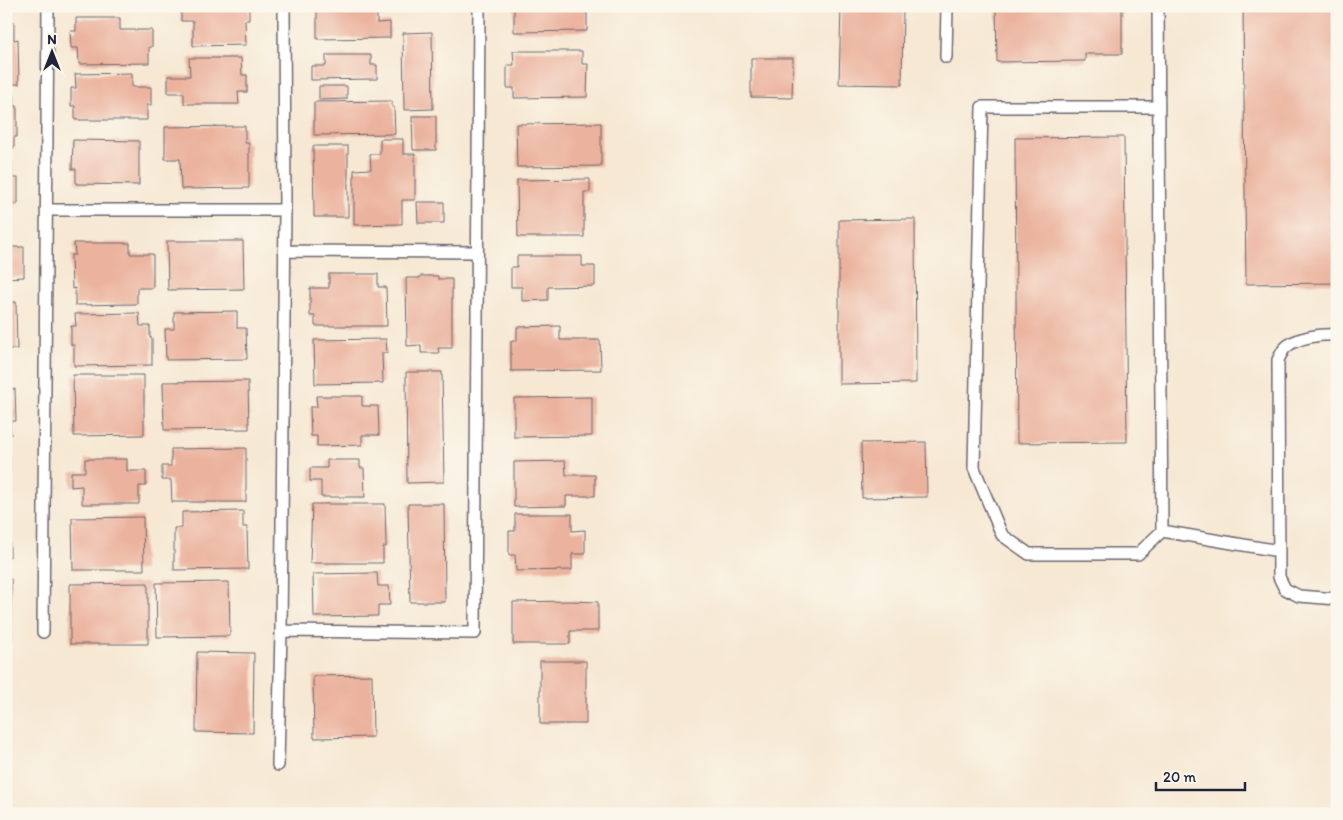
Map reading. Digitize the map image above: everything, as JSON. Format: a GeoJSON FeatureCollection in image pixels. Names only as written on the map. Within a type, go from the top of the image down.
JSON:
{"type":"FeatureCollection","features":[{"type":"Feature","properties":{"kind":"lane"},"geometry":{"type":"LineString","coordinates":[[43,632],[48,6]]}},
{"type":"Feature","properties":{"kind":"lane"},"geometry":{"type":"LineString","coordinates":[[278,765],[285,210],[284,6]]}},
{"type":"Feature","properties":{"kind":"lane"},"geometry":{"type":"LineString","coordinates":[[281,631],[475,633],[479,6]]}},
{"type":"Feature","properties":{"kind":"lane"},"geometry":{"type":"LineString","coordinates":[[946,57],[947,6]]}},
{"type":"Feature","properties":{"kind":"lane"},"geometry":{"type":"LineString","coordinates":[[1158,6],[1159,107],[1162,531],[1138,554],[1030,554],[1002,535],[974,468],[982,107],[1159,107]]}},
{"type":"Feature","properties":{"kind":"lane"},"geometry":{"type":"LineString","coordinates":[[46,210],[285,210]]}},
{"type":"Feature","properties":{"kind":"lane"},"geometry":{"type":"LineString","coordinates":[[284,251],[478,252]]}},
{"type":"Feature","properties":{"kind":"lane"},"geometry":{"type":"LineString","coordinates":[[1337,335],[1316,336],[1292,343],[1284,350],[1278,360],[1279,577],[1285,589],[1299,596],[1337,599]]}},
{"type":"Feature","properties":{"kind":"lane"},"geometry":{"type":"LineString","coordinates":[[1162,531],[1279,551]]}},
{"type":"Feature","properties":{"kind":"building"},"geometry":{"type":"Polygon","coordinates":[[[317,6],[349,6],[349,9],[377,9],[377,23],[390,22],[390,38],[317,39],[317,6]]]}},
{"type":"Feature","properties":{"kind":"building"},"geometry":{"type":"Polygon","coordinates":[[[514,6],[587,6],[587,31],[514,32],[514,6]]]}},
{"type":"Feature","properties":{"kind":"building"},"geometry":{"type":"Polygon","coordinates":[[[841,6],[903,6],[902,85],[839,84],[841,6]]]}},
{"type":"Feature","properties":{"kind":"building"},"geometry":{"type":"Polygon","coordinates":[[[996,6],[1122,6],[1122,54],[1085,54],[1085,61],[997,62],[996,6]]]}},
{"type":"Feature","properties":{"kind":"building"},"geometry":{"type":"Polygon","coordinates":[[[1243,6],[1337,6],[1337,283],[1246,284],[1243,6]]]}},
{"type":"Feature","properties":{"kind":"building"},"geometry":{"type":"Polygon","coordinates":[[[181,7],[249,7],[249,20],[245,20],[246,45],[193,46],[193,21],[181,21],[181,7]]]}},
{"type":"Feature","properties":{"kind":"building"},"geometry":{"type":"Polygon","coordinates":[[[76,18],[120,18],[120,30],[152,30],[152,47],[149,47],[149,63],[79,64],[78,48],[71,48],[70,31],[76,31],[76,18]]]}},
{"type":"Feature","properties":{"kind":"building"},"geometry":{"type":"Polygon","coordinates":[[[6,22],[14,22],[14,40],[18,39],[19,84],[6,84],[6,22]]]}},
{"type":"Feature","properties":{"kind":"building"},"geometry":{"type":"Polygon","coordinates":[[[432,32],[433,109],[404,110],[403,33],[432,32]]]}},
{"type":"Feature","properties":{"kind":"building"},"geometry":{"type":"Polygon","coordinates":[[[513,51],[582,51],[582,64],[588,64],[587,97],[514,98],[514,88],[507,88],[507,65],[514,65],[513,51]]]}},
{"type":"Feature","properties":{"kind":"building"},"geometry":{"type":"Polygon","coordinates":[[[326,55],[371,55],[371,65],[377,65],[377,79],[311,80],[311,66],[326,66],[326,55]]]}},
{"type":"Feature","properties":{"kind":"building"},"geometry":{"type":"Polygon","coordinates":[[[189,58],[241,58],[242,75],[247,75],[247,92],[238,92],[239,104],[184,104],[184,93],[168,93],[168,76],[190,76],[189,58]]]}},
{"type":"Feature","properties":{"kind":"building"},"geometry":{"type":"Polygon","coordinates":[[[751,58],[793,58],[792,98],[751,97],[751,58]]]}},
{"type":"Feature","properties":{"kind":"building"},"geometry":{"type":"Polygon","coordinates":[[[132,73],[132,87],[151,87],[151,105],[147,105],[147,120],[75,120],[75,106],[71,106],[71,88],[76,88],[75,74],[132,73]]]}},
{"type":"Feature","properties":{"kind":"building"},"geometry":{"type":"Polygon","coordinates":[[[319,86],[347,86],[347,99],[319,100],[319,86]]]}},
{"type":"Feature","properties":{"kind":"building"},"geometry":{"type":"Polygon","coordinates":[[[6,93],[13,93],[14,106],[17,106],[17,137],[14,137],[14,148],[6,148],[6,93]]]}},
{"type":"Feature","properties":{"kind":"building"},"geometry":{"type":"Polygon","coordinates":[[[392,101],[395,134],[314,135],[314,102],[392,101]]]}},
{"type":"Feature","properties":{"kind":"building"},"geometry":{"type":"Polygon","coordinates":[[[412,116],[436,116],[436,150],[413,150],[412,116]]]}},
{"type":"Feature","properties":{"kind":"building"},"geometry":{"type":"Polygon","coordinates":[[[601,123],[601,166],[517,167],[516,124],[601,123]]]}},
{"type":"Feature","properties":{"kind":"building"},"geometry":{"type":"Polygon","coordinates":[[[245,126],[245,143],[249,143],[249,188],[181,189],[180,159],[165,159],[165,127],[245,126]]]}},
{"type":"Feature","properties":{"kind":"building"},"geometry":{"type":"Polygon","coordinates":[[[1124,137],[1127,442],[1017,443],[1015,138],[1124,137]]]}},
{"type":"Feature","properties":{"kind":"building"},"geometry":{"type":"Polygon","coordinates":[[[380,139],[403,139],[403,154],[415,154],[415,200],[402,200],[402,224],[354,225],[354,170],[371,169],[370,154],[380,154],[380,139]]]}},
{"type":"Feature","properties":{"kind":"building"},"geometry":{"type":"Polygon","coordinates":[[[73,140],[139,141],[139,185],[76,184],[76,169],[72,169],[73,140]]]}},
{"type":"Feature","properties":{"kind":"building"},"geometry":{"type":"Polygon","coordinates":[[[313,146],[348,146],[348,217],[314,217],[313,146]]]}},
{"type":"Feature","properties":{"kind":"building"},"geometry":{"type":"Polygon","coordinates":[[[6,160],[12,160],[12,178],[18,178],[18,204],[6,204],[6,160]]]}},
{"type":"Feature","properties":{"kind":"building"},"geometry":{"type":"Polygon","coordinates":[[[590,179],[590,192],[584,192],[584,237],[518,237],[517,180],[590,179]]]}},
{"type":"Feature","properties":{"kind":"building"},"geometry":{"type":"Polygon","coordinates":[[[417,202],[444,202],[444,223],[418,223],[417,202]]]}},
{"type":"Feature","properties":{"kind":"building"},"geometry":{"type":"Polygon","coordinates":[[[915,219],[916,383],[839,384],[839,220],[915,219]]]}},
{"type":"Feature","properties":{"kind":"building"},"geometry":{"type":"Polygon","coordinates":[[[6,230],[8,230],[9,247],[24,247],[24,277],[6,278],[6,230]]]}},
{"type":"Feature","properties":{"kind":"building"},"geometry":{"type":"Polygon","coordinates":[[[167,241],[243,241],[244,289],[168,290],[167,241]]]}},
{"type":"Feature","properties":{"kind":"building"},"geometry":{"type":"Polygon","coordinates":[[[74,243],[130,243],[130,254],[153,254],[153,288],[137,288],[137,304],[75,305],[75,288],[72,289],[71,255],[75,255],[74,243]]]}},
{"type":"Feature","properties":{"kind":"building"},"geometry":{"type":"Polygon","coordinates":[[[517,256],[582,256],[582,266],[595,266],[595,286],[548,287],[548,300],[522,301],[522,287],[511,287],[511,267],[517,267],[517,256]]]}},
{"type":"Feature","properties":{"kind":"building"},"geometry":{"type":"Polygon","coordinates":[[[329,274],[378,274],[378,287],[386,287],[387,326],[315,326],[315,316],[310,316],[310,288],[329,288],[329,274]]]}},
{"type":"Feature","properties":{"kind":"building"},"geometry":{"type":"Polygon","coordinates":[[[420,276],[438,276],[438,279],[452,279],[452,348],[438,348],[439,353],[421,353],[421,345],[407,346],[406,278],[420,278],[420,276]]]}},
{"type":"Feature","properties":{"kind":"building"},"geometry":{"type":"Polygon","coordinates":[[[6,302],[16,302],[17,349],[6,349],[6,302]]]}},
{"type":"Feature","properties":{"kind":"building"},"geometry":{"type":"Polygon","coordinates":[[[237,311],[237,328],[246,328],[247,359],[166,360],[165,329],[174,329],[174,312],[237,311]]]}},
{"type":"Feature","properties":{"kind":"building"},"geometry":{"type":"Polygon","coordinates":[[[139,313],[140,326],[150,326],[152,365],[74,366],[74,345],[71,345],[71,326],[76,326],[75,314],[139,313]]]}},
{"type":"Feature","properties":{"kind":"building"},"geometry":{"type":"Polygon","coordinates":[[[560,326],[560,340],[600,340],[601,370],[511,371],[511,341],[517,341],[517,327],[560,326]]]}},
{"type":"Feature","properties":{"kind":"building"},"geometry":{"type":"Polygon","coordinates":[[[386,339],[387,353],[382,353],[383,383],[315,384],[314,340],[386,339]]]}},
{"type":"Feature","properties":{"kind":"building"},"geometry":{"type":"Polygon","coordinates":[[[6,371],[10,371],[10,389],[15,389],[16,421],[10,421],[11,435],[6,435],[6,371]]]}},
{"type":"Feature","properties":{"kind":"building"},"geometry":{"type":"Polygon","coordinates":[[[406,372],[442,372],[444,482],[407,483],[406,372]]]}},
{"type":"Feature","properties":{"kind":"building"},"geometry":{"type":"Polygon","coordinates":[[[73,375],[144,375],[144,435],[74,436],[73,375]]]}},
{"type":"Feature","properties":{"kind":"building"},"geometry":{"type":"Polygon","coordinates":[[[248,381],[249,429],[164,430],[163,382],[248,381]]]}},
{"type":"Feature","properties":{"kind":"building"},"geometry":{"type":"Polygon","coordinates":[[[316,396],[362,396],[362,406],[378,406],[379,435],[362,435],[362,445],[317,446],[317,436],[311,436],[310,407],[317,407],[316,396]]]}},
{"type":"Feature","properties":{"kind":"building"},"geometry":{"type":"Polygon","coordinates":[[[592,397],[592,436],[514,437],[514,398],[592,397]]]}},
{"type":"Feature","properties":{"kind":"building"},"geometry":{"type":"Polygon","coordinates":[[[926,442],[927,497],[862,498],[861,443],[926,442]]]}},
{"type":"Feature","properties":{"kind":"building"},"geometry":{"type":"Polygon","coordinates":[[[246,448],[246,502],[172,502],[171,480],[162,480],[162,466],[171,466],[171,449],[246,448]]]}},
{"type":"Feature","properties":{"kind":"building"},"geometry":{"type":"Polygon","coordinates":[[[6,455],[10,455],[10,472],[6,472],[6,455]]]}},
{"type":"Feature","properties":{"kind":"building"},"geometry":{"type":"Polygon","coordinates":[[[85,459],[127,459],[127,471],[146,471],[146,486],[139,486],[139,504],[82,504],[82,486],[71,487],[71,472],[85,472],[85,459]]]}},
{"type":"Feature","properties":{"kind":"building"},"geometry":{"type":"Polygon","coordinates":[[[327,460],[360,460],[360,468],[364,468],[365,497],[321,497],[321,481],[310,481],[310,468],[327,468],[327,460]]]}},
{"type":"Feature","properties":{"kind":"building"},"geometry":{"type":"Polygon","coordinates":[[[565,461],[566,475],[595,475],[595,496],[566,496],[566,506],[514,507],[514,462],[565,461]]]}},
{"type":"Feature","properties":{"kind":"building"},"geometry":{"type":"Polygon","coordinates":[[[312,504],[385,504],[386,547],[383,547],[383,563],[310,563],[312,504]]]}},
{"type":"Feature","properties":{"kind":"building"},"geometry":{"type":"Polygon","coordinates":[[[408,504],[444,504],[445,602],[410,602],[408,504]]]}},
{"type":"Feature","properties":{"kind":"building"},"geometry":{"type":"Polygon","coordinates":[[[9,509],[10,557],[6,557],[6,510],[9,509]]]}},
{"type":"Feature","properties":{"kind":"building"},"geometry":{"type":"Polygon","coordinates":[[[243,511],[243,527],[247,527],[248,569],[174,570],[174,528],[182,528],[182,512],[243,511]]]}},
{"type":"Feature","properties":{"kind":"building"},"geometry":{"type":"Polygon","coordinates":[[[515,514],[572,514],[572,531],[585,530],[585,554],[572,554],[572,570],[516,571],[515,555],[509,555],[509,531],[515,531],[515,514]]]}},
{"type":"Feature","properties":{"kind":"building"},"geometry":{"type":"Polygon","coordinates":[[[143,517],[144,570],[73,570],[72,518],[143,517]]]}},
{"type":"Feature","properties":{"kind":"building"},"geometry":{"type":"Polygon","coordinates":[[[377,573],[378,586],[389,586],[390,605],[378,605],[378,616],[314,617],[313,574],[377,573]]]}},
{"type":"Feature","properties":{"kind":"building"},"geometry":{"type":"Polygon","coordinates":[[[11,579],[12,641],[6,641],[6,580],[11,579]]]}},
{"type":"Feature","properties":{"kind":"building"},"geometry":{"type":"Polygon","coordinates":[[[229,582],[230,636],[157,637],[156,583],[229,582]]]}},
{"type":"Feature","properties":{"kind":"building"},"geometry":{"type":"Polygon","coordinates":[[[148,583],[148,644],[70,644],[70,584],[148,583]]]}},
{"type":"Feature","properties":{"kind":"building"},"geometry":{"type":"Polygon","coordinates":[[[513,602],[598,602],[598,631],[570,631],[570,644],[513,644],[513,602]]]}},
{"type":"Feature","properties":{"kind":"building"},"geometry":{"type":"Polygon","coordinates":[[[197,652],[254,653],[253,733],[196,732],[197,652]]]}},
{"type":"Feature","properties":{"kind":"building"},"geometry":{"type":"Polygon","coordinates":[[[540,661],[586,661],[586,724],[540,724],[540,661]]]}},
{"type":"Feature","properties":{"kind":"building"},"geometry":{"type":"Polygon","coordinates":[[[372,675],[373,737],[314,738],[313,676],[372,675]]]}}]}
